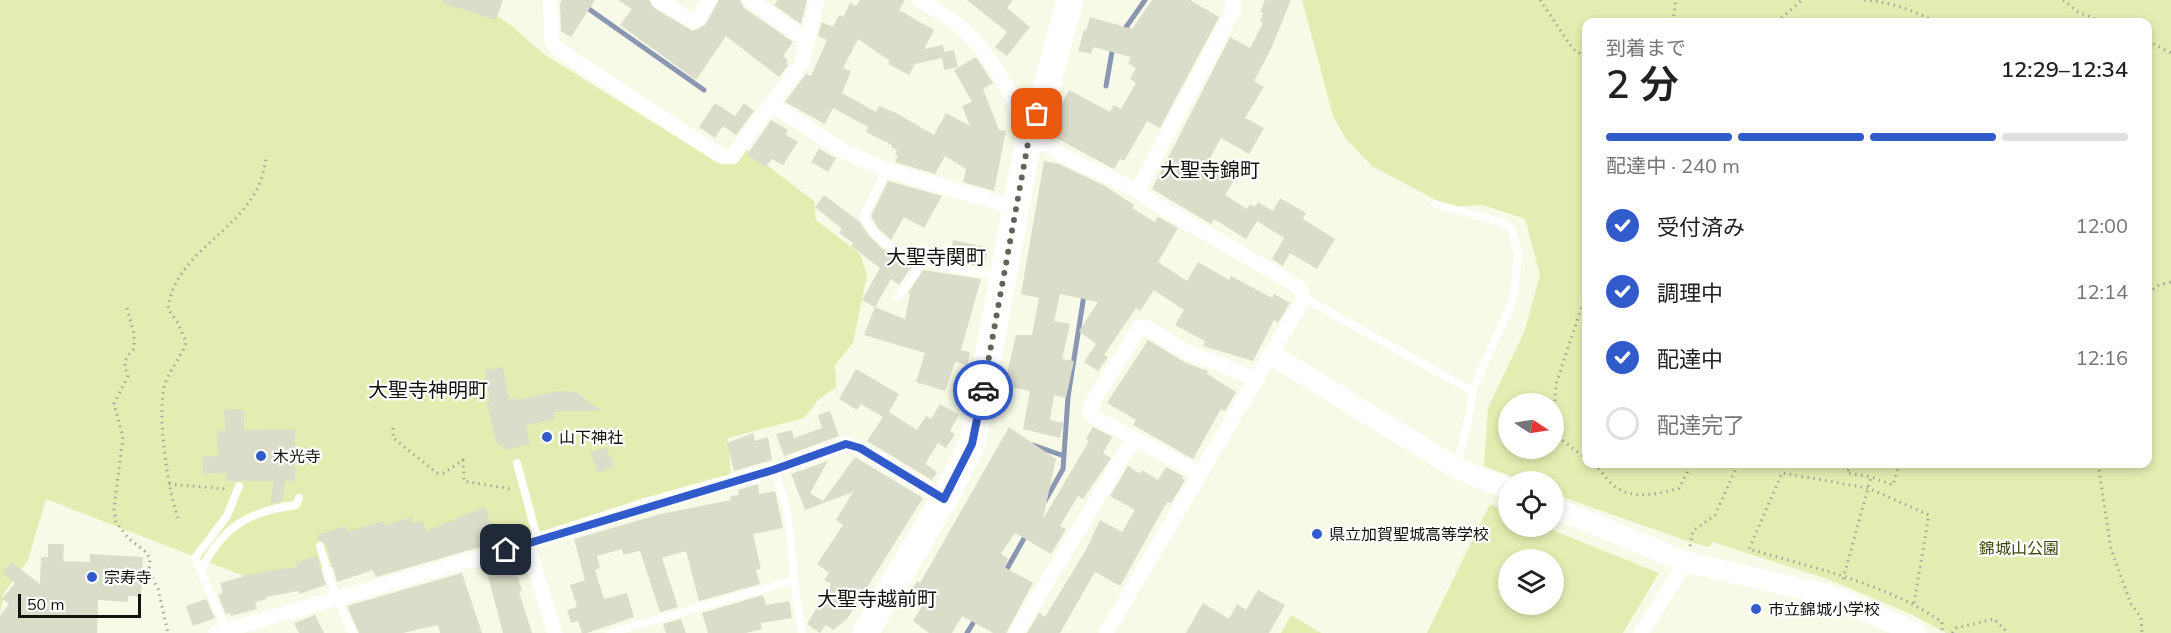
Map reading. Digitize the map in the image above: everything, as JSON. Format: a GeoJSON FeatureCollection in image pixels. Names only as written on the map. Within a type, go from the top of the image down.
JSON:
{"type":"FeatureCollection","features":[{"type":"Feature","properties":{"kind":"highway"},"geometry":{"type":"LineString","coordinates":[[865,633],[963,465],[974,436],[1030,132],[1044,96],[1070,0]]}},
{"type":"Feature","properties":{"kind":"street"},"geometry":{"type":"LineString","coordinates":[[550,0],[552,42],[560,51],[721,156],[732,157],[802,63],[817,0]]}},
{"type":"Feature","properties":{"kind":"street"},"geometry":{"type":"LineString","coordinates":[[659,0],[692,21],[697,20],[709,0]]}},
{"type":"Feature","properties":{"kind":"street"},"geometry":{"type":"LineString","coordinates":[[750,0],[807,40]]}},
{"type":"Feature","properties":{"kind":"street"},"geometry":{"type":"LineString","coordinates":[[919,0],[956,22],[985,49],[1030,132],[1081,166],[1138,189],[1154,203],[1299,287],[1304,298],[1106,633]]}},
{"type":"Feature","properties":{"kind":"street"},"geometry":{"type":"LineString","coordinates":[[1138,189],[1235,8],[1231,0]]}},
{"type":"Feature","properties":{"kind":"street"},"geometry":{"type":"LineString","coordinates":[[771,104],[845,152],[887,170],[1016,208]]}},
{"type":"Feature","properties":{"kind":"street"},"geometry":{"type":"LineString","coordinates":[[1200,474],[1089,411],[1140,327],[1145,327],[1191,354],[1258,379]]}},
{"type":"Feature","properties":{"kind":"street"},"geometry":{"type":"LineString","coordinates":[[1272,355],[1456,468],[1498,485]]}},
{"type":"Feature","properties":{"kind":"street"},"geometry":{"type":"LineString","coordinates":[[1016,633],[1134,438]]}},
{"type":"Feature","properties":{"kind":"street"},"geometry":{"type":"LineString","coordinates":[[223,632],[533,542],[651,504],[773,470],[846,444],[853,444],[944,499]]}},
{"type":"Feature","properties":{"kind":"street"},"geometry":{"type":"LineString","coordinates":[[1564,512],[1686,562],[1838,598],[1916,633]]}},
{"type":"Feature","properties":{"kind":"street"},"geometry":{"type":"LineString","coordinates":[[533,542],[555,633]]}},
{"type":"Feature","properties":{"kind":"street"},"geometry":{"type":"LineString","coordinates":[[1641,633],[1686,562]]}},
{"type":"Feature","properties":{"kind":"lane"},"geometry":{"type":"LineString","coordinates":[[887,170],[864,216],[868,227],[877,236],[907,257],[1003,277]]}},
{"type":"Feature","properties":{"kind":"lane"},"geometry":{"type":"LineString","coordinates":[[1435,204],[1503,223],[1512,229],[1518,255],[1513,300],[1472,392],[1471,408],[1456,468]]}},
{"type":"Feature","properties":{"kind":"lane"},"geometry":{"type":"LineString","coordinates":[[897,297],[916,273],[920,260]]}},
{"type":"Feature","properties":{"kind":"lane"},"geometry":{"type":"LineString","coordinates":[[1304,298],[1472,392]]}},
{"type":"Feature","properties":{"kind":"lane"},"geometry":{"type":"LineString","coordinates":[[517,463],[525,491],[533,542]]}},
{"type":"Feature","properties":{"kind":"lane"},"geometry":{"type":"LineString","coordinates":[[773,470],[782,486],[802,633]]}},
{"type":"Feature","properties":{"kind":"lane"},"geometry":{"type":"LineString","coordinates":[[223,632],[195,558],[227,516],[238,487]]}},
{"type":"Feature","properties":{"kind":"lane"},"geometry":{"type":"LineString","coordinates":[[201,570],[219,541],[246,518],[261,511],[296,505],[299,498]]}},
{"type":"Feature","properties":{"kind":"lane"},"geometry":{"type":"LineString","coordinates":[[320,546],[336,598],[352,633]]}},
{"type":"Feature","properties":{"kind":"lane"},"geometry":{"type":"LineString","coordinates":[[610,633],[730,596],[794,580]]}},
{"type":"Feature","properties":{"kind":"path"},"geometry":{"type":"LineString","coordinates":[[1540,0],[1573,49],[1582,55]]}},
{"type":"Feature","properties":{"kind":"path"},"geometry":{"type":"LineString","coordinates":[[1674,18],[1676,0]]}},
{"type":"Feature","properties":{"kind":"path"},"geometry":{"type":"LineString","coordinates":[[1782,18],[1802,0]]}},
{"type":"Feature","properties":{"kind":"path"},"geometry":{"type":"LineString","coordinates":[[1864,0],[1884,2],[1927,18]]}},
{"type":"Feature","properties":{"kind":"path"},"geometry":{"type":"LineString","coordinates":[[2063,0],[2078,12],[2093,18]]}},
{"type":"Feature","properties":{"kind":"path"},"geometry":{"type":"LineString","coordinates":[[2152,43],[2171,53]]}},
{"type":"Feature","properties":{"kind":"path"},"geometry":{"type":"LineString","coordinates":[[178,518],[169,484],[164,432],[164,387],[186,342],[178,323],[168,309],[170,293],[185,269],[237,215],[254,193],[259,186],[266,159]]}},
{"type":"Feature","properties":{"kind":"path"},"geometry":{"type":"LineString","coordinates":[[2152,290],[2158,285],[2171,282]]}},
{"type":"Feature","properties":{"kind":"path"},"geometry":{"type":"LineString","coordinates":[[1555,393],[1556,384],[1582,306]]}},
{"type":"Feature","properties":{"kind":"path"},"geometry":{"type":"LineString","coordinates":[[127,308],[134,334],[134,349],[125,358],[124,366],[128,376],[114,404],[123,437],[114,510],[116,522],[128,538],[146,552],[150,559],[149,572],[158,589],[168,633]]}},
{"type":"Feature","properties":{"kind":"path"},"geometry":{"type":"LineString","coordinates":[[393,428],[393,438],[437,473],[444,473],[463,460],[464,481],[525,491]]}},
{"type":"Feature","properties":{"kind":"path"},"geometry":{"type":"LineString","coordinates":[[1564,442],[1582,455]]}},
{"type":"Feature","properties":{"kind":"path"},"geometry":{"type":"LineString","coordinates":[[1598,468],[1612,484],[1633,494],[1657,496],[1679,488],[1687,473],[1687,468]]}},
{"type":"Feature","properties":{"kind":"path"},"geometry":{"type":"LineString","coordinates":[[1686,562],[1693,531],[1715,515],[1736,468]]}},
{"type":"Feature","properties":{"kind":"path"},"geometry":{"type":"LineString","coordinates":[[1850,468],[1848,473],[1871,477],[1893,485],[1898,468]]}},
{"type":"Feature","properties":{"kind":"path"},"geometry":{"type":"LineString","coordinates":[[2099,468],[2111,549],[2131,604],[2141,617],[2142,633]]}},
{"type":"Feature","properties":{"kind":"path"},"geometry":{"type":"LineString","coordinates":[[1914,603],[1929,515],[1869,488],[1782,473],[1749,549],[1844,577],[1914,603],[1942,622],[1942,633]]}},
{"type":"Feature","properties":{"kind":"path"},"geometry":{"type":"LineString","coordinates":[[1838,598],[1871,477]]}},
{"type":"Feature","properties":{"kind":"path"},"geometry":{"type":"LineString","coordinates":[[169,484],[238,487]]}},
{"type":"Feature","properties":{"kind":"path"},"geometry":{"type":"LineString","coordinates":[[1952,633],[1956,628],[1994,619],[2008,633]]}},
{"type":"Feature","properties":{"kind":"green space"},"geometry":{"type":"Polygon","coordinates":[[[0,0],[472,0],[512,26],[545,55],[718,163],[735,161],[747,150],[814,201],[816,220],[860,254],[867,275],[853,343],[835,365],[836,387],[818,400],[804,418],[728,438],[731,475],[523,538],[252,579],[46,499],[28,560],[4,593],[0,614],[0,0]]]}},
{"type":"Feature","properties":{"kind":"green space","name":"錦城山公園"},"geometry":{"type":"Polygon","coordinates":[[[1302,0],[2171,0],[2171,633],[1946,633],[1913,615],[1830,580],[1713,542],[1709,547],[1693,543],[1564,498],[1564,471],[1498,471],[1484,466],[1488,408],[1525,330],[1540,275],[1525,219],[1483,205],[1449,207],[1372,166],[1346,139],[1333,116],[1302,0]]]}},
{"type":"Feature","properties":{"kind":"green space"},"geometry":{"type":"Polygon","coordinates":[[[1490,504],[1498,507],[1498,537],[1564,537],[1564,535],[1659,573],[1623,633],[1427,633],[1490,504]]]}},
{"type":"Feature","properties":{"kind":"green space"},"geometry":{"type":"Polygon","coordinates":[[[1291,615],[1321,633],[1281,633],[1291,615]]]}},
{"type":"Feature","properties":{"kind":"building"},"geometry":{"type":"Polygon","coordinates":[[[443,0],[503,0],[496,20],[442,3],[443,0]]]}},
{"type":"Feature","properties":{"kind":"building"},"geometry":{"type":"Polygon","coordinates":[[[562,0],[595,0],[571,37],[561,31],[560,4],[562,0]]]}},
{"type":"Feature","properties":{"kind":"building"},"geometry":{"type":"Polygon","coordinates":[[[618,0],[649,0],[654,8],[693,31],[705,25],[719,0],[740,0],[744,8],[793,42],[783,56],[788,60],[786,64],[788,65],[779,77],[726,36],[696,80],[620,25],[632,9],[618,0]]]}},
{"type":"Feature","properties":{"kind":"building"},"geometry":{"type":"Polygon","coordinates":[[[778,0],[807,0],[801,24],[774,5],[778,0]]]}},
{"type":"Feature","properties":{"kind":"building"},"geometry":{"type":"Polygon","coordinates":[[[860,0],[905,0],[899,10],[934,30],[924,49],[943,45],[944,52],[954,50],[958,67],[944,70],[942,58],[915,64],[909,75],[888,64],[890,61],[858,39],[843,68],[851,71],[842,93],[876,112],[879,106],[896,113],[934,135],[946,113],[970,126],[962,106],[972,102],[954,70],[976,57],[993,83],[983,89],[999,130],[1006,131],[994,191],[963,182],[966,169],[945,156],[935,174],[895,162],[898,156],[895,154],[897,150],[891,147],[892,145],[866,132],[868,127],[833,108],[825,124],[785,102],[806,74],[811,76],[827,40],[818,36],[822,22],[833,27],[839,15],[843,17],[850,3],[856,6],[860,0]]]}},
{"type":"Feature","properties":{"kind":"building"},"geometry":{"type":"Polygon","coordinates":[[[967,0],[1013,0],[1007,8],[1030,27],[1007,56],[995,47],[1007,32],[967,0]]]}},
{"type":"Feature","properties":{"kind":"building"},"geometry":{"type":"Polygon","coordinates":[[[1152,0],[1190,0],[1219,17],[1160,128],[1147,121],[1124,161],[1120,159],[1114,169],[1047,133],[1069,90],[1110,112],[1114,105],[1121,109],[1136,83],[1130,79],[1136,68],[1128,63],[1131,57],[1093,47],[1091,54],[1078,51],[1090,17],[1132,29],[1152,0]]]}},
{"type":"Feature","properties":{"kind":"building"},"geometry":{"type":"Polygon","coordinates":[[[1265,0],[1291,0],[1271,49],[1254,81],[1264,87],[1245,118],[1264,128],[1249,154],[1221,138],[1208,162],[1236,177],[1225,195],[1247,209],[1250,204],[1255,207],[1258,202],[1273,211],[1280,198],[1306,213],[1303,219],[1335,239],[1317,269],[1290,253],[1283,266],[1272,259],[1284,238],[1257,221],[1246,239],[1214,219],[1211,224],[1152,189],[1230,37],[1250,48],[1263,23],[1260,21],[1263,13],[1260,12],[1265,0]]]}},
{"type":"Feature","properties":{"kind":"building"},"geometry":{"type":"Polygon","coordinates":[[[715,103],[735,116],[744,103],[754,111],[736,135],[723,126],[715,138],[699,127],[715,103]]]}},
{"type":"Feature","properties":{"kind":"building"},"geometry":{"type":"Polygon","coordinates":[[[771,120],[788,130],[786,135],[798,142],[783,165],[772,159],[766,167],[747,155],[771,120]]]}},
{"type":"Feature","properties":{"kind":"building"},"geometry":{"type":"Polygon","coordinates":[[[819,149],[836,158],[828,172],[811,162],[819,149]]]}},
{"type":"Feature","properties":{"kind":"building"},"geometry":{"type":"Polygon","coordinates":[[[1044,161],[1059,164],[1105,186],[1134,205],[1132,208],[1155,222],[1158,217],[1178,228],[1158,262],[1187,281],[1198,262],[1229,280],[1231,276],[1272,298],[1274,294],[1290,303],[1278,323],[1274,320],[1253,361],[1203,346],[1205,341],[1175,325],[1184,310],[1154,290],[1140,311],[1136,308],[1104,355],[1108,357],[1098,371],[1084,362],[1096,344],[1079,331],[1098,302],[1060,294],[1054,321],[1070,324],[1062,359],[1074,361],[1066,398],[1054,395],[1050,420],[1063,423],[1060,438],[1023,429],[1030,391],[1004,386],[1016,335],[1032,335],[1039,298],[1021,294],[1044,161]]]}},
{"type":"Feature","properties":{"kind":"building"},"geometry":{"type":"Polygon","coordinates":[[[888,181],[942,196],[924,228],[904,217],[891,240],[878,228],[871,216],[888,181]]]}},
{"type":"Feature","properties":{"kind":"building"},"geometry":{"type":"Polygon","coordinates":[[[824,195],[860,222],[869,236],[883,249],[911,267],[899,285],[891,279],[875,307],[862,300],[880,268],[851,246],[853,243],[839,233],[842,229],[815,207],[824,195]]]}},
{"type":"Feature","properties":{"kind":"building"},"geometry":{"type":"Polygon","coordinates":[[[953,240],[988,248],[984,267],[948,261],[953,240]]]}},
{"type":"Feature","properties":{"kind":"building"},"geometry":{"type":"Polygon","coordinates":[[[923,270],[981,279],[961,350],[970,352],[967,365],[955,362],[945,391],[916,382],[925,353],[864,335],[875,307],[905,319],[910,294],[908,293],[923,270]]]}},
{"type":"Feature","properties":{"kind":"building"},"geometry":{"type":"Polygon","coordinates":[[[1148,340],[1186,363],[1208,371],[1207,374],[1236,392],[1225,411],[1221,409],[1193,459],[1133,425],[1136,420],[1107,403],[1148,340]]]}},
{"type":"Feature","properties":{"kind":"building"},"geometry":{"type":"Polygon","coordinates":[[[503,367],[509,399],[517,397],[518,400],[557,391],[576,392],[601,411],[553,412],[555,419],[526,425],[530,444],[504,450],[503,445],[499,446],[496,442],[487,402],[490,401],[485,370],[503,367]]]}},
{"type":"Feature","properties":{"kind":"building"},"geometry":{"type":"Polygon","coordinates":[[[856,369],[899,394],[889,412],[917,430],[926,416],[931,419],[940,404],[959,415],[950,431],[955,434],[946,448],[938,443],[925,464],[937,472],[932,480],[867,441],[883,417],[861,404],[857,410],[839,399],[856,369]]]}},
{"type":"Feature","properties":{"kind":"building"},"geometry":{"type":"Polygon","coordinates":[[[224,409],[244,410],[244,430],[295,429],[295,481],[285,481],[283,501],[271,504],[273,481],[226,481],[226,473],[203,474],[202,457],[218,456],[217,431],[225,431],[224,409]]]}},
{"type":"Feature","properties":{"kind":"building"},"geometry":{"type":"Polygon","coordinates":[[[830,411],[839,436],[784,456],[776,434],[792,430],[794,438],[822,428],[818,415],[830,411]]]}},
{"type":"Feature","properties":{"kind":"building"},"geometry":{"type":"Polygon","coordinates":[[[1009,427],[1056,459],[1043,519],[1089,441],[1086,439],[1093,427],[1112,437],[1103,453],[1111,458],[1083,499],[1078,496],[1060,526],[1066,529],[1051,554],[1015,533],[1001,554],[1009,559],[1004,567],[1033,583],[1006,633],[993,633],[962,616],[952,633],[929,633],[913,621],[921,608],[906,598],[917,581],[920,583],[1009,427]]]}},
{"type":"Feature","properties":{"kind":"building"},"geometry":{"type":"Polygon","coordinates":[[[753,433],[755,441],[768,437],[772,460],[734,471],[727,443],[753,433]]]}},
{"type":"Feature","properties":{"kind":"building"},"geometry":{"type":"Polygon","coordinates":[[[606,447],[614,466],[598,473],[590,453],[606,447]]]}},
{"type":"Feature","properties":{"kind":"building"},"geometry":{"type":"Polygon","coordinates":[[[855,457],[923,498],[847,619],[833,630],[826,625],[820,633],[807,624],[831,584],[824,580],[829,573],[817,564],[843,525],[836,520],[853,492],[805,510],[791,474],[828,461],[810,493],[823,501],[855,457]]]}},
{"type":"Feature","properties":{"kind":"building"},"geometry":{"type":"Polygon","coordinates":[[[1128,466],[1140,474],[1142,470],[1158,480],[1166,467],[1183,476],[1185,480],[1171,503],[1167,502],[1120,586],[1095,572],[1060,633],[1027,633],[1039,613],[1045,617],[1087,548],[1100,520],[1122,532],[1135,510],[1110,496],[1128,466]]]}},
{"type":"Feature","properties":{"kind":"building"},"geometry":{"type":"Polygon","coordinates":[[[758,484],[759,494],[775,491],[783,528],[753,534],[761,569],[756,570],[760,584],[699,601],[686,551],[662,558],[678,607],[660,612],[640,551],[623,555],[622,549],[597,556],[600,568],[595,570],[604,599],[627,593],[634,617],[587,633],[582,633],[578,621],[571,623],[567,610],[577,607],[570,585],[585,580],[574,539],[661,514],[731,500],[730,496],[739,495],[738,490],[758,484]]]}},
{"type":"Feature","properties":{"kind":"building"},"geometry":{"type":"Polygon","coordinates":[[[485,507],[497,542],[376,577],[373,570],[337,582],[326,544],[318,540],[316,535],[346,526],[347,531],[384,521],[385,525],[412,517],[413,523],[423,521],[426,531],[485,507]]]}},
{"type":"Feature","properties":{"kind":"building"},"geometry":{"type":"Polygon","coordinates":[[[48,544],[64,544],[63,561],[90,562],[90,554],[143,557],[141,597],[128,596],[128,602],[98,600],[97,633],[0,633],[0,616],[9,604],[2,599],[15,583],[2,573],[11,562],[40,584],[41,557],[48,557],[48,544]]]}},
{"type":"Feature","properties":{"kind":"building"},"geometry":{"type":"Polygon","coordinates":[[[317,556],[326,585],[299,594],[298,591],[266,597],[267,599],[255,602],[257,609],[231,616],[230,613],[226,614],[218,595],[223,593],[220,583],[259,572],[297,567],[296,563],[317,556]]]}},
{"type":"Feature","properties":{"kind":"building"},"geometry":{"type":"Polygon","coordinates":[[[512,558],[522,591],[519,592],[532,633],[503,633],[485,566],[512,558]]]}},
{"type":"Feature","properties":{"kind":"building"},"geometry":{"type":"Polygon","coordinates":[[[462,573],[482,633],[440,633],[438,625],[403,633],[359,633],[347,606],[462,573]]]}},
{"type":"Feature","properties":{"kind":"building"},"geometry":{"type":"Polygon","coordinates":[[[1258,590],[1285,605],[1269,633],[1186,633],[1203,603],[1229,619],[1237,604],[1246,610],[1258,590]]]}},
{"type":"Feature","properties":{"kind":"building"},"geometry":{"type":"Polygon","coordinates":[[[763,595],[766,605],[789,601],[792,618],[761,623],[762,629],[746,633],[708,633],[702,613],[763,595]]]}},
{"type":"Feature","properties":{"kind":"building"},"geometry":{"type":"Polygon","coordinates":[[[206,599],[215,618],[193,626],[186,606],[206,599]]]}},
{"type":"Feature","properties":{"kind":"building"},"geometry":{"type":"Polygon","coordinates":[[[315,615],[324,633],[299,633],[294,623],[315,615]]]}},
{"type":"Feature","properties":{"kind":"building"},"geometry":{"type":"Polygon","coordinates":[[[681,619],[686,633],[666,633],[663,624],[681,619]]]}},
{"type":"Feature","properties":{"kind":"waterway"},"geometry":{"type":"LineString","coordinates":[[576,0],[704,90]]}},
{"type":"Feature","properties":{"kind":"waterway"},"geometry":{"type":"LineString","coordinates":[[1122,33],[1145,0]]}},
{"type":"Feature","properties":{"kind":"waterway"},"geometry":{"type":"LineString","coordinates":[[1106,86],[1113,46]]}},
{"type":"Feature","properties":{"kind":"waterway"},"geometry":{"type":"LineString","coordinates":[[1045,501],[1063,469],[1068,397],[1084,295]]}},
{"type":"Feature","properties":{"kind":"waterway"},"geometry":{"type":"LineString","coordinates":[[1033,445],[1064,456]]}},
{"type":"Feature","properties":{"kind":"waterway"},"geometry":{"type":"LineString","coordinates":[[1004,574],[1027,533]]}},
{"type":"Feature","properties":{"kind":"waterway"},"geometry":{"type":"LineString","coordinates":[[967,633],[976,618]]}},
{"type":"Feature","properties":{"kind":"way so far"},"geometry":{"type":"LineString","coordinates":[[983,390],[1030,132],[1037,114]]}},
{"type":"Feature","properties":{"kind":"place","name":"山下神社"},"geometry":{"type":"Point","coordinates":[547,437]}},
{"type":"Feature","properties":{"kind":"place","name":"木光寺"},"geometry":{"type":"Point","coordinates":[261,456]}},
{"type":"Feature","properties":{"kind":"place","name":"県立加賀聖城高等学校"},"geometry":{"type":"Point","coordinates":[1317,534]}},
{"type":"Feature","properties":{"kind":"place","name":"宗寿寺"},"geometry":{"type":"Point","coordinates":[92,577]}},
{"type":"Feature","properties":{"kind":"place","name":"市立錦城小学校"},"geometry":{"type":"Point","coordinates":[1756,609]}},
{"type":"Feature","properties":{"kind":"district","name":"大聖寺錦町"},"geometry":{"type":"Point","coordinates":[1210,169]}},
{"type":"Feature","properties":{"kind":"district","name":"大聖寺関町"},"geometry":{"type":"Point","coordinates":[936,256]}},
{"type":"Feature","properties":{"kind":"district","name":"大聖寺神明町"},"geometry":{"type":"Point","coordinates":[428,389]}},
{"type":"Feature","properties":{"kind":"district","name":"大聖寺越前町"},"geometry":{"type":"Point","coordinates":[877,598]}},
{"type":"Feature","properties":{"kind":"route"},"geometry":{"type":"LineString","coordinates":[[506,550],[651,504],[773,470],[846,444],[853,444],[944,499],[972,444],[983,390]]}}]}
